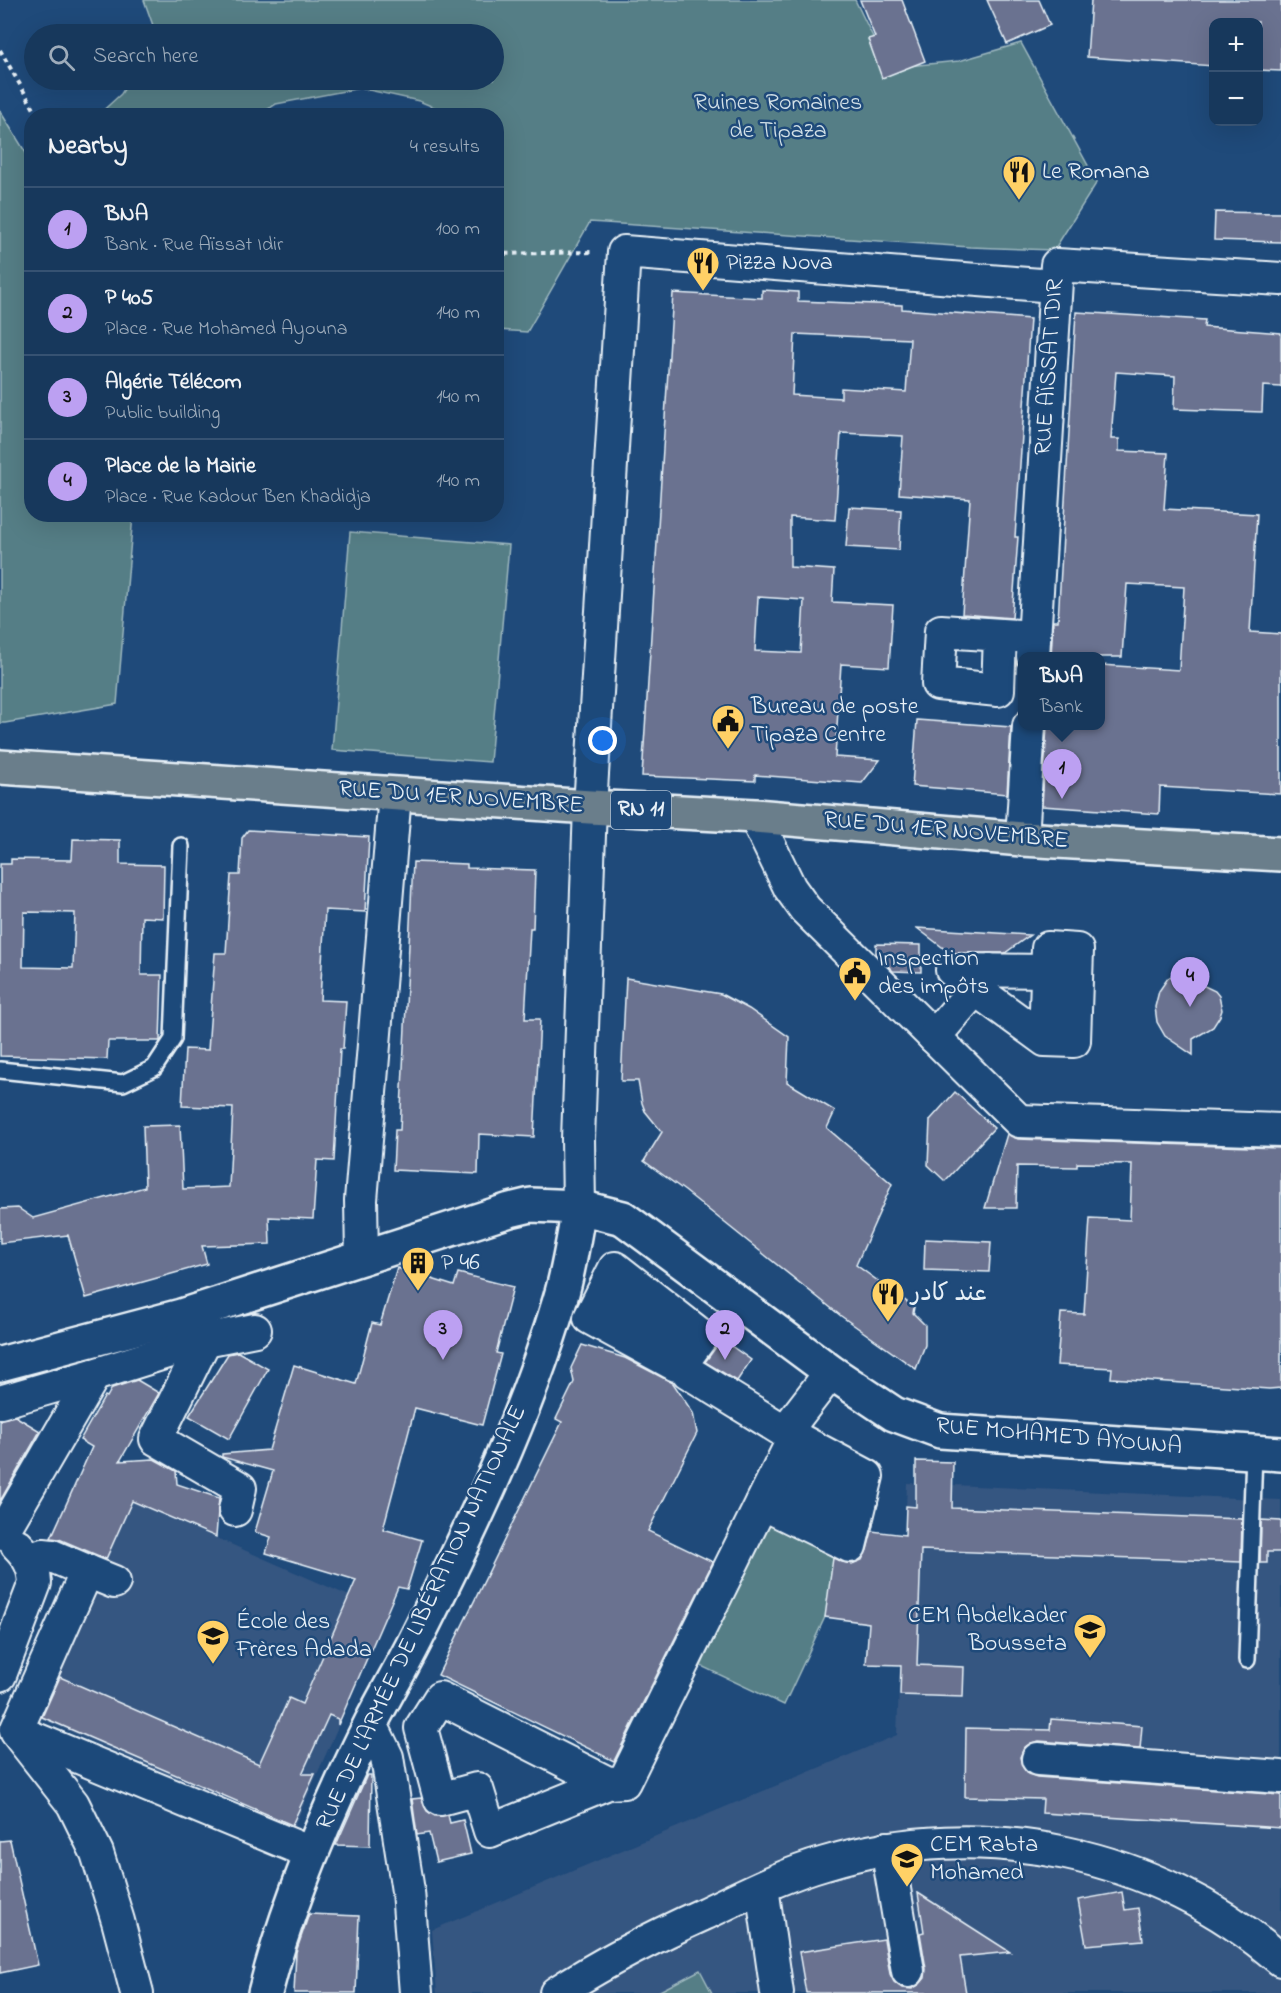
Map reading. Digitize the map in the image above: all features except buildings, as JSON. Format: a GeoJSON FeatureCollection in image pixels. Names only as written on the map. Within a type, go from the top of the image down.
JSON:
{"type":"FeatureCollection","features":[{"type":"Feature","properties":{"kind":"main road","name":"RUE DU 1ER NOVEMBRE"},"geometry":{"type":"LineString","coordinates":[[0,767],[755,816],[1022,839],[1281,854]]}},
{"type":"Feature","properties":{"kind":"main road","name":"RUE MOHAMED AYOUNA"},"geometry":{"type":"LineString","coordinates":[[0,1364],[182,1316],[510,1210],[531,1205],[579,1207],[623,1218],[831,1372],[894,1414],[940,1431],[1268,1453]]}},
{"type":"Feature","properties":{"kind":"main road","name":"RUE DE L'ARMÉE DE LIBÉRATION NATIONALE"},"geometry":{"type":"LineString","coordinates":[[265,1993],[311,1853],[371,1724],[416,1639],[474,1518],[521,1412],[542,1357],[560,1298],[579,1207]]}},
{"type":"Feature","properties":{"kind":"street"},"geometry":{"type":"LineString","coordinates":[[579,1207],[578,1139],[590,807],[624,252],[1054,286]]}},
{"type":"Feature","properties":{"kind":"street","name":"RUE AÏSSAT IDIR"},"geometry":{"type":"LineString","coordinates":[[1033,647],[1057,265],[1281,279]]}},
{"type":"Feature","properties":{"kind":"street"},"geometry":{"type":"LineString","coordinates":[[1000,635],[1033,647]]}},
{"type":"Feature","properties":{"kind":"street"},"geometry":{"type":"LineString","coordinates":[[1022,839],[1029,730]]}},
{"type":"Feature","properties":{"kind":"street"},"geometry":{"type":"LineString","coordinates":[[362,1258],[361,1200],[394,794]]}},
{"type":"Feature","properties":{"kind":"street"},"geometry":{"type":"LineString","coordinates":[[755,816],[790,888],[805,909],[1019,1121],[1281,1130]]}},
{"type":"Feature","properties":{"kind":"street"},"geometry":{"type":"LineString","coordinates":[[934,1037],[982,980],[1047,971],[1047,948],[1077,950],[1074,1041],[1045,1040],[982,980]]}},
{"type":"Feature","properties":{"kind":"street"},"geometry":{"type":"LineString","coordinates":[[603,1292],[677,1340],[682,1363],[688,1372],[778,1470],[850,1546],[858,1511],[778,1470]]}},
{"type":"Feature","properties":{"kind":"street"},"geometry":{"type":"LineString","coordinates":[[0,1402],[205,1340],[255,1330]]}},
{"type":"Feature","properties":{"kind":"street"},"geometry":{"type":"LineString","coordinates":[[205,1340],[156,1439],[240,1488],[235,1510]]}},
{"type":"Feature","properties":{"kind":"street"},"geometry":{"type":"LineString","coordinates":[[608,1783],[440,1698],[421,1728],[440,1798],[477,1789],[490,1831],[608,1783],[624,1782],[778,1470],[794,1420],[831,1372]]}},
{"type":"Feature","properties":{"kind":"street"},"geometry":{"type":"LineString","coordinates":[[0,1675],[35,1583],[30,1560],[19,1547],[1,1533],[94,1375]]}},
{"type":"Feature","properties":{"kind":"street"},"geometry":{"type":"LineString","coordinates":[[8,1724],[101,1576],[52,1556],[43,1555],[30,1560]]}},
{"type":"Feature","properties":{"kind":"street"},"geometry":{"type":"LineString","coordinates":[[8,1724],[311,1853]]}},
{"type":"Feature","properties":{"kind":"street"},"geometry":{"type":"LineString","coordinates":[[8,1724],[73,1804],[98,1853],[137,1993]]}},
{"type":"Feature","properties":{"kind":"street"},"geometry":{"type":"LineString","coordinates":[[371,1724],[387,1757],[408,1890],[416,1993]]}},
{"type":"Feature","properties":{"kind":"street"},"geometry":{"type":"LineString","coordinates":[[1038,1760],[1281,1777]]}},
{"type":"Feature","properties":{"kind":"street"},"geometry":{"type":"LineString","coordinates":[[556,1993],[669,1930],[762,1887],[825,1863],[887,1848],[940,1843],[982,1842],[1045,1849],[1107,1864],[1166,1886],[1195,1900],[1248,1934],[1281,1960]]}},
{"type":"Feature","properties":{"kind":"street"},"geometry":{"type":"LineString","coordinates":[[887,1848],[908,1971]]}},
{"type":"Feature","properties":{"kind":"street"},"geometry":{"type":"LineString","coordinates":[[762,1887],[777,1993]]}},
{"type":"Feature","properties":{"kind":"lane"},"geometry":{"type":"LineString","coordinates":[[0,1070],[123,1083],[154,1068],[173,1039],[181,846]]}},
{"type":"Feature","properties":{"kind":"lane"},"geometry":{"type":"LineString","coordinates":[[1247,1660],[1268,1453]]}},
{"type":"Feature","properties":{"kind":"path"},"geometry":{"type":"LineString","coordinates":[[0,50],[33,108]]}},
{"type":"Feature","properties":{"kind":"path"},"geometry":{"type":"LineString","coordinates":[[504,254],[624,252]]}},
{"type":"Feature","properties":{"kind":"shaded area","name":"École des Frères Adada"},"geometry":{"type":"Polygon","coordinates":[[[77,1477],[388,1613],[293,1829],[37,1717],[104,1566],[48,1542],[77,1477]]]}},
{"type":"Feature","properties":{"kind":"shaded area"},"geometry":{"type":"Polygon","coordinates":[[[907,1483],[1281,1500],[1281,1993],[437,1993],[432,1930],[897,1735],[907,1483]]]}},
{"type":"Feature","properties":{"kind":"green space","name":"Ruines Romaines de Tipaza"},"geometry":{"type":"Polygon","coordinates":[[[144,0],[855,0],[888,68],[959,61],[1021,43],[1097,182],[1054,250],[970,247],[590,222],[527,332],[504,330],[504,108],[436,108],[419,101],[369,90],[504,90],[504,24],[152,24],[144,0]]]}},
{"type":"Feature","properties":{"kind":"green space","name":"Ruines Romaines de Tipaza"},"geometry":{"type":"Polygon","coordinates":[[[124,90],[350,90],[276,104],[270,108],[106,108],[124,90]]]}},
{"type":"Feature","properties":{"kind":"green space"},"geometry":{"type":"Polygon","coordinates":[[[0,111],[24,150],[24,522],[132,522],[117,704],[0,723],[0,111]]]}},
{"type":"Feature","properties":{"kind":"green space"},"geometry":{"type":"Polygon","coordinates":[[[350,532],[509,545],[490,762],[332,750],[350,532]]]}},
{"type":"Feature","properties":{"kind":"green space"},"geometry":{"type":"Polygon","coordinates":[[[769,1521],[852,1559],[784,1705],[701,1666],[769,1521]]]}},
{"type":"Feature","properties":{"kind":"green space"},"geometry":{"type":"Polygon","coordinates":[[[700,1970],[712,1993],[656,1993],[700,1970]]]}},
{"type":"Feature","properties":{"kind":"place","name":"Le Romana"},"geometry":{"type":"Point","coordinates":[1019,201]}},
{"type":"Feature","properties":{"kind":"place","name":"Pizza Nova"},"geometry":{"type":"Point","coordinates":[703,292]}},
{"type":"Feature","properties":{"kind":"place","name":"Bureau de poste Tipaza Centre"},"geometry":{"type":"Point","coordinates":[728,750]}},
{"type":"Feature","properties":{"kind":"place","name":"BNA"},"geometry":{"type":"Point","coordinates":[1062,799]}},
{"type":"Feature","properties":{"kind":"place","name":"Inspection des impôts"},"geometry":{"type":"Point","coordinates":[855,1002]}},
{"type":"Feature","properties":{"kind":"place","name":"Place de la Mairie"},"geometry":{"type":"Point","coordinates":[1190,1007]}},
{"type":"Feature","properties":{"kind":"place","name":"P 46"},"geometry":{"type":"Point","coordinates":[418,1292]}},
{"type":"Feature","properties":{"kind":"place","name":"عند كادر"},"geometry":{"type":"Point","coordinates":[888,1323]}},
{"type":"Feature","properties":{"kind":"place","name":"Algérie Télécom"},"geometry":{"type":"Point","coordinates":[443,1360]}},
{"type":"Feature","properties":{"kind":"place","name":"P 405"},"geometry":{"type":"Point","coordinates":[725,1360]}},
{"type":"Feature","properties":{"kind":"place","name":"CEM Abdelkader Bousseta"},"geometry":{"type":"Point","coordinates":[1090,1659]}},
{"type":"Feature","properties":{"kind":"place","name":"École des Frères Adada"},"geometry":{"type":"Point","coordinates":[213,1665]}},
{"type":"Feature","properties":{"kind":"place","name":"CEM Rabta Mohamed"},"geometry":{"type":"Point","coordinates":[907,1888]}}]}
